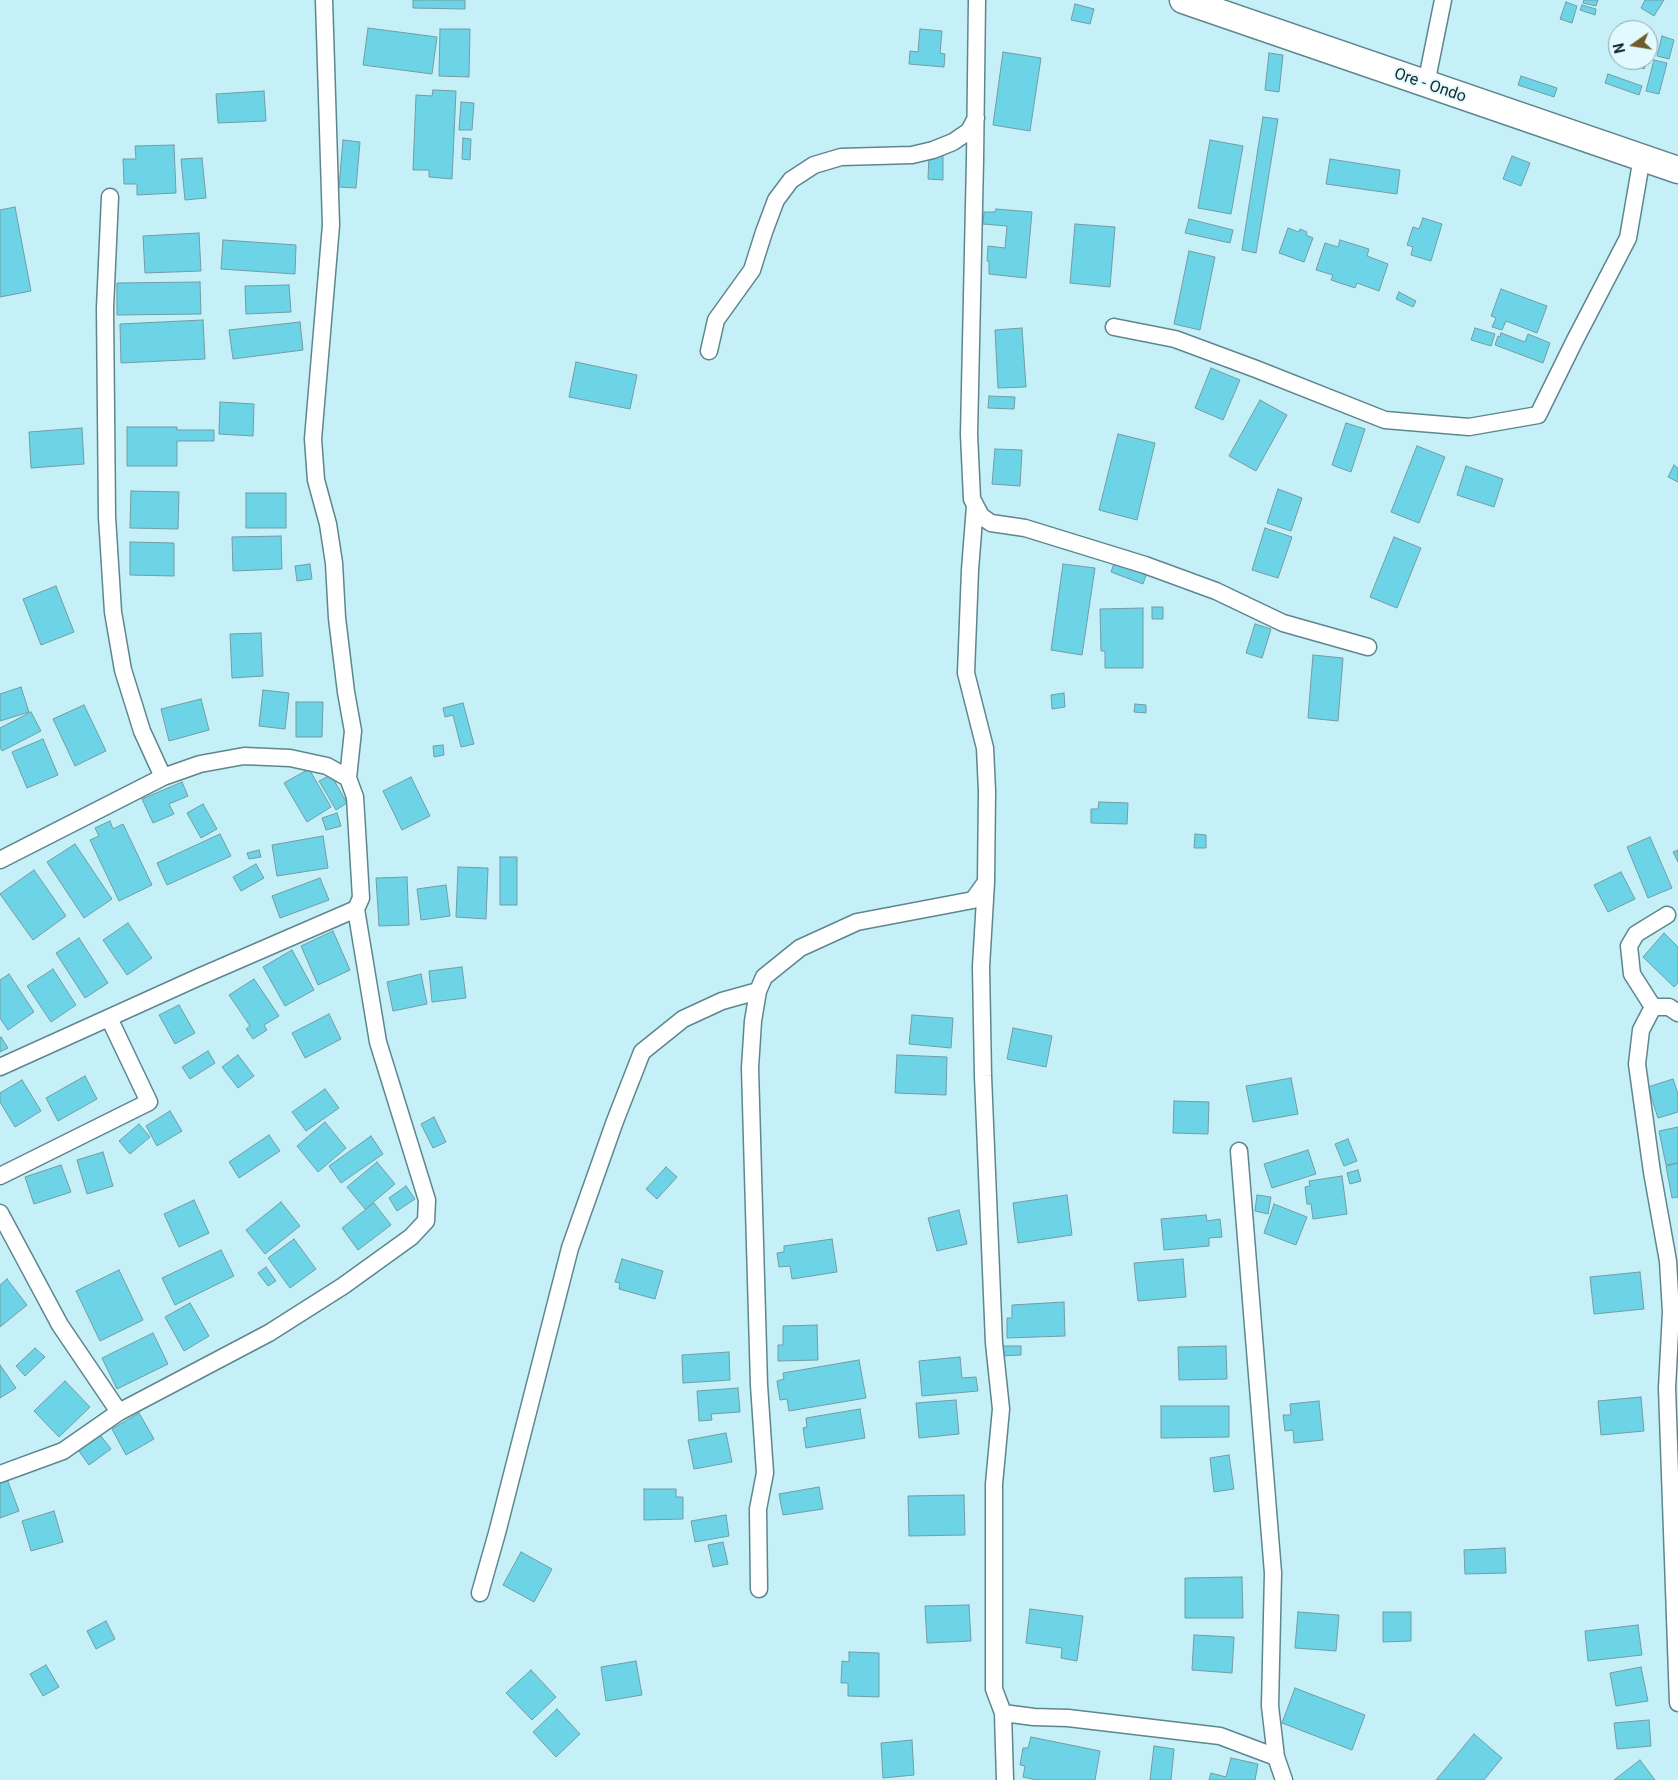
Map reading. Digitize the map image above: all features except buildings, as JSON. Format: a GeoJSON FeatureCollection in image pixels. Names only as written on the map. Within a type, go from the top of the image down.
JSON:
{"type":"FeatureCollection","features":[{"type":"Feature","properties":{"kind":"main road","name":"Ore - Ondo"},"geometry":{"type":"LineString","coordinates":[[1183,0],[1678,170]]}},
{"type":"Feature","properties":{"kind":"street"},"geometry":{"type":"LineString","coordinates":[[0,1474],[63,1451],[119,1412],[269,1333],[343,1286],[411,1237],[426,1221],[427,1200],[378,1042],[356,909],[361,898],[354,797],[348,778],[353,731],[337,618],[334,563],[328,524],[316,480],[313,439],[331,225],[324,0]]}},
{"type":"Feature","properties":{"kind":"street"},"geometry":{"type":"LineString","coordinates":[[976,0],[976,118],[969,434],[972,499],[981,516],[991,523],[1026,528],[1145,565],[1216,591],[1283,623],[1368,647]]}},
{"type":"Feature","properties":{"kind":"street"},"geometry":{"type":"LineString","coordinates":[[1426,84],[1443,0]]}},
{"type":"Feature","properties":{"kind":"street"},"geometry":{"type":"LineString","coordinates":[[709,351],[716,320],[752,270],[776,200],[791,180],[814,165],[841,157],[912,155],[933,150],[953,142],[969,130],[976,118]]}},
{"type":"Feature","properties":{"kind":"street"},"geometry":{"type":"LineString","coordinates":[[1114,327],[1175,339],[1385,420],[1469,427],[1538,414],[1574,340],[1628,238],[1642,157]]}},
{"type":"Feature","properties":{"kind":"street"},"geometry":{"type":"LineString","coordinates":[[110,197],[105,338],[107,517],[113,612],[123,670],[142,732],[163,777]]}},
{"type":"Feature","properties":{"kind":"street"},"geometry":{"type":"LineString","coordinates":[[975,506],[970,570],[966,673],[985,748],[986,882],[982,967],[983,1076],[994,1343],[1000,1409],[994,1484],[994,1689],[1003,1712],[1005,1780]]}},
{"type":"Feature","properties":{"kind":"street"},"geometry":{"type":"LineString","coordinates":[[0,860],[163,777],[200,764],[244,756],[290,758],[327,766],[348,778]]}},
{"type":"Feature","properties":{"kind":"street"},"geometry":{"type":"LineString","coordinates":[[758,1589],[758,1509],[765,1473],[759,1385],[750,1068],[753,1021],[758,991],[764,977],[800,948],[857,922],[973,900],[986,882]]}},
{"type":"Feature","properties":{"kind":"street"},"geometry":{"type":"LineString","coordinates":[[0,1067],[356,909]]}},
{"type":"Feature","properties":{"kind":"street"},"geometry":{"type":"LineString","coordinates":[[1653,1007],[1632,974],[1629,946],[1636,934],[1667,915]]}},
{"type":"Feature","properties":{"kind":"street"},"geometry":{"type":"LineString","coordinates":[[480,1593],[570,1248],[615,1121],[642,1052],[683,1018],[722,1001],[758,991]]}},
{"type":"Feature","properties":{"kind":"street"},"geometry":{"type":"LineString","coordinates":[[1653,1007],[1669,1007],[1678,1013]]}},
{"type":"Feature","properties":{"kind":"street"},"geometry":{"type":"LineString","coordinates":[[1653,1007],[1641,1030],[1637,1064],[1652,1172],[1668,1261],[1671,1312],[1667,1388],[1678,1702]]}},
{"type":"Feature","properties":{"kind":"street"},"geometry":{"type":"LineString","coordinates":[[0,1176],[149,1102],[109,1018]]}},
{"type":"Feature","properties":{"kind":"street"},"geometry":{"type":"LineString","coordinates":[[1239,1151],[1273,1573],[1270,1706],[1276,1757],[1284,1780]]}},
{"type":"Feature","properties":{"kind":"street"},"geometry":{"type":"LineString","coordinates":[[0,1212],[60,1325],[119,1412]]}},
{"type":"Feature","properties":{"kind":"street"},"geometry":{"type":"LineString","coordinates":[[1003,1712],[1034,1717],[1068,1718],[1220,1736],[1276,1757]]}}]}
